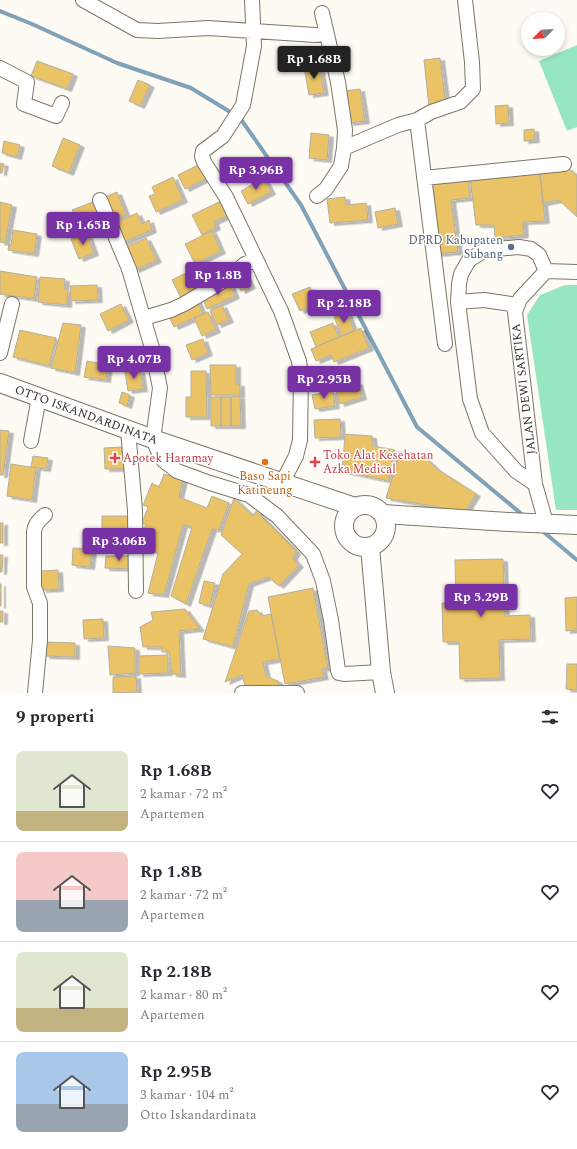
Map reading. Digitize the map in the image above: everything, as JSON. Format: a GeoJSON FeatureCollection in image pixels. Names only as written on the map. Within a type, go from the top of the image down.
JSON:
{"type":"FeatureCollection","features":[{"type":"Feature","properties":{"kind":"main road","name":"OTTO ISKANDARDINATA"},"geometry":{"type":"LineString","coordinates":[[0,383],[153,439],[355,507]]}},
{"type":"Feature","properties":{"kind":"main road"},"geometry":{"type":"LineString","coordinates":[[368,504],[374,506],[383,514],[387,528],[385,534],[382,540],[370,547],[357,546],[351,542],[344,530],[346,516],[355,507],[368,504]]}},
{"type":"Feature","properties":{"kind":"main road"},"geometry":{"type":"LineString","coordinates":[[383,514],[508,522],[577,524]]}},
{"type":"Feature","properties":{"kind":"main road"},"geometry":{"type":"LineString","coordinates":[[370,547],[381,672],[385,693]]}},
{"type":"Feature","properties":{"kind":"street"},"geometry":{"type":"LineString","coordinates":[[83,0],[137,30],[158,31],[208,28],[253,32],[315,35],[326,34]]}},
{"type":"Feature","properties":{"kind":"street"},"geometry":{"type":"LineString","coordinates":[[252,0],[254,46],[243,105],[222,136],[203,151],[202,156],[204,162],[226,197],[281,311],[299,361],[301,377],[300,440],[296,456],[282,483]]}},
{"type":"Feature","properties":{"kind":"street"},"geometry":{"type":"LineString","coordinates":[[344,148],[398,125],[417,120],[431,112],[460,102],[473,88],[472,62],[465,0]]}},
{"type":"Feature","properties":{"kind":"street"},"geometry":{"type":"LineString","coordinates":[[317,196],[326,189],[341,166],[345,130],[338,82],[322,13]]}},
{"type":"Feature","properties":{"kind":"street"},"geometry":{"type":"LineString","coordinates":[[0,68],[27,82],[24,104],[56,116],[62,103]]}},
{"type":"Feature","properties":{"kind":"street"},"geometry":{"type":"LineString","coordinates":[[417,120],[445,344]]}},
{"type":"Feature","properties":{"kind":"street"},"geometry":{"type":"LineString","coordinates":[[424,178],[564,164]]}},
{"type":"Feature","properties":{"kind":"street"},"geometry":{"type":"LineString","coordinates":[[100,200],[129,269],[152,348],[160,388],[153,439],[164,461],[177,470],[210,483],[249,495],[277,516],[313,554],[323,581],[339,673],[381,672]]}},
{"type":"Feature","properties":{"kind":"street"},"geometry":{"type":"LineString","coordinates":[[535,484],[516,471],[482,433],[470,399],[458,302],[459,284],[461,274],[469,260],[485,250],[519,247],[531,249],[539,255],[546,271],[577,272]]}},
{"type":"Feature","properties":{"kind":"street"},"geometry":{"type":"LineString","coordinates":[[144,318],[172,310],[184,304],[233,274],[245,264],[256,259]]}},
{"type":"Feature","properties":{"kind":"street","name":"JALAN DEWI SARTIKA"},"geometry":{"type":"LineString","coordinates":[[546,271],[520,299],[515,312],[535,484],[546,523]]}},
{"type":"Feature","properties":{"kind":"street"},"geometry":{"type":"LineString","coordinates":[[458,302],[484,300],[518,305]]}},
{"type":"Feature","properties":{"kind":"street"},"geometry":{"type":"LineString","coordinates":[[0,354],[12,304]]}},
{"type":"Feature","properties":{"kind":"street"},"geometry":{"type":"LineString","coordinates":[[31,441],[39,397]]}},
{"type":"Feature","properties":{"kind":"street"},"geometry":{"type":"LineString","coordinates":[[128,430],[135,510],[136,591]]}},
{"type":"Feature","properties":{"kind":"street"},"geometry":{"type":"LineString","coordinates":[[35,693],[40,640],[40,603],[34,587],[34,532],[38,521],[45,515]]}},
{"type":"Feature","properties":{"kind":"street"},"geometry":{"type":"LineString","coordinates":[[242,693],[297,693]]}},
{"type":"Feature","properties":{"kind":"green space"},"geometry":{"type":"Polygon","coordinates":[[[577,45],[577,127],[567,131],[539,61],[551,56],[565,56],[565,50],[577,45]]]}},
{"type":"Feature","properties":{"kind":"green space"},"geometry":{"type":"Polygon","coordinates":[[[565,285],[577,285],[577,510],[556,510],[527,315],[540,295],[565,285]]]}},
{"type":"Feature","properties":{"kind":"building"},"geometry":{"type":"Polygon","coordinates":[[[440,58],[446,105],[429,107],[424,60],[440,58]]]}},
{"type":"Feature","properties":{"kind":"building"},"geometry":{"type":"Polygon","coordinates":[[[37,61],[73,74],[67,89],[31,76],[37,61]]]}},
{"type":"Feature","properties":{"kind":"building"},"geometry":{"type":"Polygon","coordinates":[[[319,64],[324,93],[309,95],[304,67],[319,64]]]}},
{"type":"Feature","properties":{"kind":"building"},"geometry":{"type":"Polygon","coordinates":[[[138,80],[150,85],[140,106],[129,101],[138,80]]]}},
{"type":"Feature","properties":{"kind":"building"},"geometry":{"type":"Polygon","coordinates":[[[360,89],[365,121],[349,123],[344,91],[360,89]]]}},
{"type":"Feature","properties":{"kind":"building"},"geometry":{"type":"Polygon","coordinates":[[[508,105],[509,123],[496,124],[495,106],[508,105]]]}},
{"type":"Feature","properties":{"kind":"building"},"geometry":{"type":"Polygon","coordinates":[[[534,129],[535,140],[524,141],[524,130],[534,129]]]}},
{"type":"Feature","properties":{"kind":"building"},"geometry":{"type":"Polygon","coordinates":[[[311,133],[329,135],[327,160],[309,158],[311,133]]]}},
{"type":"Feature","properties":{"kind":"building"},"geometry":{"type":"Polygon","coordinates":[[[63,138],[80,145],[69,173],[52,166],[63,138]]]}},
{"type":"Feature","properties":{"kind":"building"},"geometry":{"type":"Polygon","coordinates":[[[4,141],[20,145],[17,157],[2,153],[4,141]]]}},
{"type":"Feature","properties":{"kind":"building"},"geometry":{"type":"Polygon","coordinates":[[[0,163],[4,164],[2,173],[0,173],[0,163]]]}},
{"type":"Feature","properties":{"kind":"building"},"geometry":{"type":"Polygon","coordinates":[[[202,163],[209,177],[185,189],[178,175],[202,163]]]}},
{"type":"Feature","properties":{"kind":"building"},"geometry":{"type":"Polygon","coordinates":[[[568,168],[577,176],[577,217],[559,200],[543,203],[540,173],[568,168]]]}},
{"type":"Feature","properties":{"kind":"building"},"geometry":{"type":"Polygon","coordinates":[[[540,173],[545,221],[523,222],[524,235],[495,238],[494,225],[476,225],[470,178],[540,173]]]}},
{"type":"Feature","properties":{"kind":"building"},"geometry":{"type":"Polygon","coordinates":[[[468,176],[470,198],[451,200],[458,252],[436,254],[427,181],[468,176]]]}},
{"type":"Feature","properties":{"kind":"building"},"geometry":{"type":"Polygon","coordinates":[[[173,177],[183,200],[156,212],[149,196],[155,194],[152,187],[173,177]]]}},
{"type":"Feature","properties":{"kind":"building"},"geometry":{"type":"Polygon","coordinates":[[[264,178],[271,192],[248,204],[241,191],[264,178]]]}},
{"type":"Feature","properties":{"kind":"building"},"geometry":{"type":"Polygon","coordinates":[[[117,192],[126,215],[117,219],[115,215],[110,218],[102,198],[117,192]]]}},
{"type":"Feature","properties":{"kind":"building"},"geometry":{"type":"Polygon","coordinates":[[[345,197],[346,205],[366,203],[368,220],[330,223],[327,199],[345,197]]]}},
{"type":"Feature","properties":{"kind":"building"},"geometry":{"type":"Polygon","coordinates":[[[98,200],[107,221],[90,229],[85,215],[76,218],[72,210],[98,200]]]}},
{"type":"Feature","properties":{"kind":"building"},"geometry":{"type":"Polygon","coordinates":[[[223,200],[230,214],[214,222],[216,227],[202,235],[192,215],[223,200]]]}},
{"type":"Feature","properties":{"kind":"building"},"geometry":{"type":"Polygon","coordinates":[[[0,202],[12,205],[5,243],[0,242],[0,202]]]}},
{"type":"Feature","properties":{"kind":"building"},"geometry":{"type":"Polygon","coordinates":[[[395,208],[398,224],[378,228],[375,212],[395,208]]]}},
{"type":"Feature","properties":{"kind":"building"},"geometry":{"type":"Polygon","coordinates":[[[137,213],[142,224],[149,220],[152,230],[122,243],[113,224],[137,213]]]}},
{"type":"Feature","properties":{"kind":"building"},"geometry":{"type":"Polygon","coordinates":[[[13,230],[37,234],[34,254],[8,250],[9,244],[11,245],[13,230]]]}},
{"type":"Feature","properties":{"kind":"building"},"geometry":{"type":"Polygon","coordinates":[[[212,231],[221,251],[195,264],[185,244],[212,231]]]}},
{"type":"Feature","properties":{"kind":"building"},"geometry":{"type":"Polygon","coordinates":[[[87,233],[94,253],[79,259],[71,239],[87,233]]]}},
{"type":"Feature","properties":{"kind":"building"},"geometry":{"type":"Polygon","coordinates":[[[146,238],[157,260],[135,270],[124,248],[146,238]]]}},
{"type":"Feature","properties":{"kind":"building"},"geometry":{"type":"Polygon","coordinates":[[[199,266],[207,283],[195,289],[198,295],[183,302],[172,280],[199,266]]]}},
{"type":"Feature","properties":{"kind":"building"},"geometry":{"type":"Polygon","coordinates":[[[0,271],[37,277],[34,299],[0,294],[0,271]]]}},
{"type":"Feature","properties":{"kind":"building"},"geometry":{"type":"Polygon","coordinates":[[[246,276],[251,286],[241,291],[236,280],[246,276]]]}},
{"type":"Feature","properties":{"kind":"building"},"geometry":{"type":"Polygon","coordinates":[[[40,277],[65,279],[64,289],[68,289],[67,305],[38,302],[40,277]]]}},
{"type":"Feature","properties":{"kind":"building"},"geometry":{"type":"Polygon","coordinates":[[[229,282],[235,296],[207,309],[201,295],[229,282]]]}},
{"type":"Feature","properties":{"kind":"building"},"geometry":{"type":"Polygon","coordinates":[[[97,285],[98,300],[71,301],[70,286],[97,285]]]}},
{"type":"Feature","properties":{"kind":"building"},"geometry":{"type":"Polygon","coordinates":[[[310,287],[317,304],[300,311],[292,294],[310,287]]]}},
{"type":"Feature","properties":{"kind":"building"},"geometry":{"type":"Polygon","coordinates":[[[197,300],[203,314],[174,327],[168,314],[197,300]]]}},
{"type":"Feature","properties":{"kind":"building"},"geometry":{"type":"Polygon","coordinates":[[[121,304],[129,320],[108,331],[100,314],[121,304]]]}},
{"type":"Feature","properties":{"kind":"building"},"geometry":{"type":"Polygon","coordinates":[[[222,305],[229,320],[217,325],[210,311],[222,305]]]}},
{"type":"Feature","properties":{"kind":"building"},"geometry":{"type":"Polygon","coordinates":[[[208,312],[216,330],[202,336],[194,318],[208,312]]]}},
{"type":"Feature","properties":{"kind":"building"},"geometry":{"type":"Polygon","coordinates":[[[347,312],[354,331],[342,336],[334,317],[347,312]]]}},
{"type":"Feature","properties":{"kind":"building"},"geometry":{"type":"Polygon","coordinates":[[[63,323],[81,325],[75,373],[51,368],[63,323]]]}},
{"type":"Feature","properties":{"kind":"building"},"geometry":{"type":"Polygon","coordinates":[[[333,323],[339,337],[316,347],[310,332],[333,323]]]}},
{"type":"Feature","properties":{"kind":"building"},"geometry":{"type":"Polygon","coordinates":[[[361,328],[369,348],[334,362],[331,355],[316,361],[311,349],[361,328]]]}},
{"type":"Feature","properties":{"kind":"building"},"geometry":{"type":"Polygon","coordinates":[[[20,330],[56,338],[49,366],[13,357],[20,330]]]}},
{"type":"Feature","properties":{"kind":"building"},"geometry":{"type":"Polygon","coordinates":[[[203,339],[208,353],[192,360],[186,345],[203,339]]]}},
{"type":"Feature","properties":{"kind":"building"},"geometry":{"type":"Polygon","coordinates":[[[87,361],[108,365],[106,380],[84,377],[87,361]]]}},
{"type":"Feature","properties":{"kind":"building"},"geometry":{"type":"Polygon","coordinates":[[[210,365],[236,365],[236,384],[240,384],[240,395],[211,395],[210,365]]]}},
{"type":"Feature","properties":{"kind":"building"},"geometry":{"type":"Polygon","coordinates":[[[140,370],[143,389],[128,391],[125,372],[140,370]]]}},
{"type":"Feature","properties":{"kind":"building"},"geometry":{"type":"Polygon","coordinates":[[[191,371],[206,371],[207,417],[186,417],[186,397],[191,397],[191,371]]]}},
{"type":"Feature","properties":{"kind":"building"},"geometry":{"type":"Polygon","coordinates":[[[358,382],[362,397],[340,404],[335,389],[358,382]]]}},
{"type":"Feature","properties":{"kind":"building"},"geometry":{"type":"Polygon","coordinates":[[[333,391],[335,406],[315,409],[312,395],[333,391]]]}},
{"type":"Feature","properties":{"kind":"building"},"geometry":{"type":"Polygon","coordinates":[[[122,392],[130,395],[127,406],[119,403],[122,392]]]}},
{"type":"Feature","properties":{"kind":"building"},"geometry":{"type":"Polygon","coordinates":[[[240,396],[241,426],[231,426],[231,397],[240,396]]]}},
{"type":"Feature","properties":{"kind":"building"},"geometry":{"type":"Polygon","coordinates":[[[211,397],[221,397],[221,426],[211,426],[211,397]]]}},
{"type":"Feature","properties":{"kind":"building"},"geometry":{"type":"Polygon","coordinates":[[[221,397],[231,397],[231,426],[221,426],[221,397]]]}},
{"type":"Feature","properties":{"kind":"building"},"geometry":{"type":"Polygon","coordinates":[[[340,419],[341,437],[315,438],[314,420],[340,419]]]}},
{"type":"Feature","properties":{"kind":"building"},"geometry":{"type":"Polygon","coordinates":[[[0,430],[9,431],[3,475],[0,475],[0,430]]]}},
{"type":"Feature","properties":{"kind":"building"},"geometry":{"type":"Polygon","coordinates":[[[345,434],[372,436],[373,446],[395,450],[389,481],[342,471],[345,434]]]}},
{"type":"Feature","properties":{"kind":"building","name":"Apotek Haramay"},"geometry":{"type":"Polygon","coordinates":[[[124,447],[125,469],[105,469],[104,448],[124,447]]]}},
{"type":"Feature","properties":{"kind":"building"},"geometry":{"type":"Polygon","coordinates":[[[400,452],[420,453],[437,469],[476,494],[465,512],[386,498],[400,452]]]}},
{"type":"Feature","properties":{"kind":"building"},"geometry":{"type":"Polygon","coordinates":[[[33,456],[48,458],[46,469],[31,467],[33,456]]]}},
{"type":"Feature","properties":{"kind":"building"},"geometry":{"type":"Polygon","coordinates":[[[11,464],[36,468],[32,500],[7,496],[11,464]]]}},
{"type":"Feature","properties":{"kind":"building"},"geometry":{"type":"Polygon","coordinates":[[[164,474],[183,480],[179,497],[207,508],[212,496],[229,503],[219,530],[212,529],[186,604],[171,596],[192,527],[183,525],[164,595],[148,593],[158,553],[142,547],[141,531],[146,525],[142,523],[148,507],[143,505],[152,483],[159,487],[164,474]]]}},
{"type":"Feature","properties":{"kind":"building"},"geometry":{"type":"Polygon","coordinates":[[[234,498],[253,516],[256,511],[296,551],[293,558],[299,565],[279,586],[268,577],[249,584],[233,647],[203,639],[223,574],[242,554],[221,535],[234,498]]]}},
{"type":"Feature","properties":{"kind":"building"},"geometry":{"type":"Polygon","coordinates":[[[102,516],[131,516],[132,537],[102,537],[102,516]]]}},
{"type":"Feature","properties":{"kind":"building"},"geometry":{"type":"Polygon","coordinates":[[[0,523],[3,523],[3,543],[0,543],[0,523]]]}},
{"type":"Feature","properties":{"kind":"building"},"geometry":{"type":"Polygon","coordinates":[[[73,548],[92,549],[90,567],[72,565],[73,548]]]}},
{"type":"Feature","properties":{"kind":"building"},"geometry":{"type":"Polygon","coordinates":[[[0,555],[3,555],[2,572],[0,572],[0,555]]]}},
{"type":"Feature","properties":{"kind":"building"},"geometry":{"type":"Polygon","coordinates":[[[106,556],[133,556],[133,569],[105,568],[106,556]]]}},
{"type":"Feature","properties":{"kind":"building"},"geometry":{"type":"Polygon","coordinates":[[[503,559],[505,616],[530,615],[531,639],[499,640],[500,678],[460,679],[459,642],[443,642],[442,603],[456,602],[455,560],[503,559]]]}},
{"type":"Feature","properties":{"kind":"building"},"geometry":{"type":"Polygon","coordinates":[[[58,570],[59,589],[42,590],[40,571],[58,570]]]}},
{"type":"Feature","properties":{"kind":"building"},"geometry":{"type":"Polygon","coordinates":[[[204,581],[215,583],[210,606],[199,603],[204,581]]]}},
{"type":"Feature","properties":{"kind":"building"},"geometry":{"type":"Polygon","coordinates":[[[1,584],[1,606],[0,606],[1,584]]]}},
{"type":"Feature","properties":{"kind":"building"},"geometry":{"type":"Polygon","coordinates":[[[313,588],[328,668],[322,669],[324,677],[285,684],[268,597],[313,588]]]}},
{"type":"Feature","properties":{"kind":"building"},"geometry":{"type":"Polygon","coordinates":[[[577,597],[577,630],[566,631],[565,598],[577,597]]]}},
{"type":"Feature","properties":{"kind":"building"},"geometry":{"type":"Polygon","coordinates":[[[185,609],[200,629],[179,631],[181,675],[172,674],[169,652],[162,652],[162,647],[143,647],[140,627],[153,620],[151,612],[185,609]]]}},
{"type":"Feature","properties":{"kind":"building"},"geometry":{"type":"Polygon","coordinates":[[[257,610],[261,616],[271,614],[280,659],[263,662],[266,676],[278,681],[279,687],[246,689],[242,675],[225,682],[249,611],[257,610]]]}},
{"type":"Feature","properties":{"kind":"building"},"geometry":{"type":"Polygon","coordinates":[[[0,611],[3,611],[3,622],[0,622],[0,611]]]}},
{"type":"Feature","properties":{"kind":"building"},"geometry":{"type":"Polygon","coordinates":[[[103,619],[104,638],[84,639],[83,620],[103,619]]]}},
{"type":"Feature","properties":{"kind":"building"},"geometry":{"type":"Polygon","coordinates":[[[46,642],[75,643],[75,657],[45,656],[46,642]]]}},
{"type":"Feature","properties":{"kind":"building"},"geometry":{"type":"Polygon","coordinates":[[[108,646],[135,648],[135,673],[110,675],[108,646]]]}},
{"type":"Feature","properties":{"kind":"building"},"geometry":{"type":"Polygon","coordinates":[[[168,655],[168,673],[139,674],[139,656],[168,655]]]}},
{"type":"Feature","properties":{"kind":"building"},"geometry":{"type":"Polygon","coordinates":[[[567,664],[577,664],[577,690],[566,689],[567,664]]]}},
{"type":"Feature","properties":{"kind":"building"},"geometry":{"type":"Polygon","coordinates":[[[136,676],[137,692],[113,693],[113,677],[136,676]]]}},
{"type":"Feature","properties":{"kind":"waterway"},"geometry":{"type":"LineString","coordinates":[[0,11],[117,63],[191,88],[240,118],[301,205],[417,427],[524,516]]}},
{"type":"Feature","properties":{"kind":"waterway"},"geometry":{"type":"LineString","coordinates":[[540,529],[577,560]]}},
{"type":"Feature","properties":{"kind":"place","name":"DPRD Kabupaten Subang"},"geometry":{"type":"Point","coordinates":[511,247]}},
{"type":"Feature","properties":{"kind":"place","name":"Apotek Haramay"},"geometry":{"type":"Point","coordinates":[115,458]}},
{"type":"Feature","properties":{"kind":"place","name":"Baso Sapi Katineung"},"geometry":{"type":"Point","coordinates":[265,462]}},
{"type":"Feature","properties":{"kind":"place","name":"Toko Alat Kesehatan Azka Medical"},"geometry":{"type":"Point","coordinates":[315,462]}}]}
